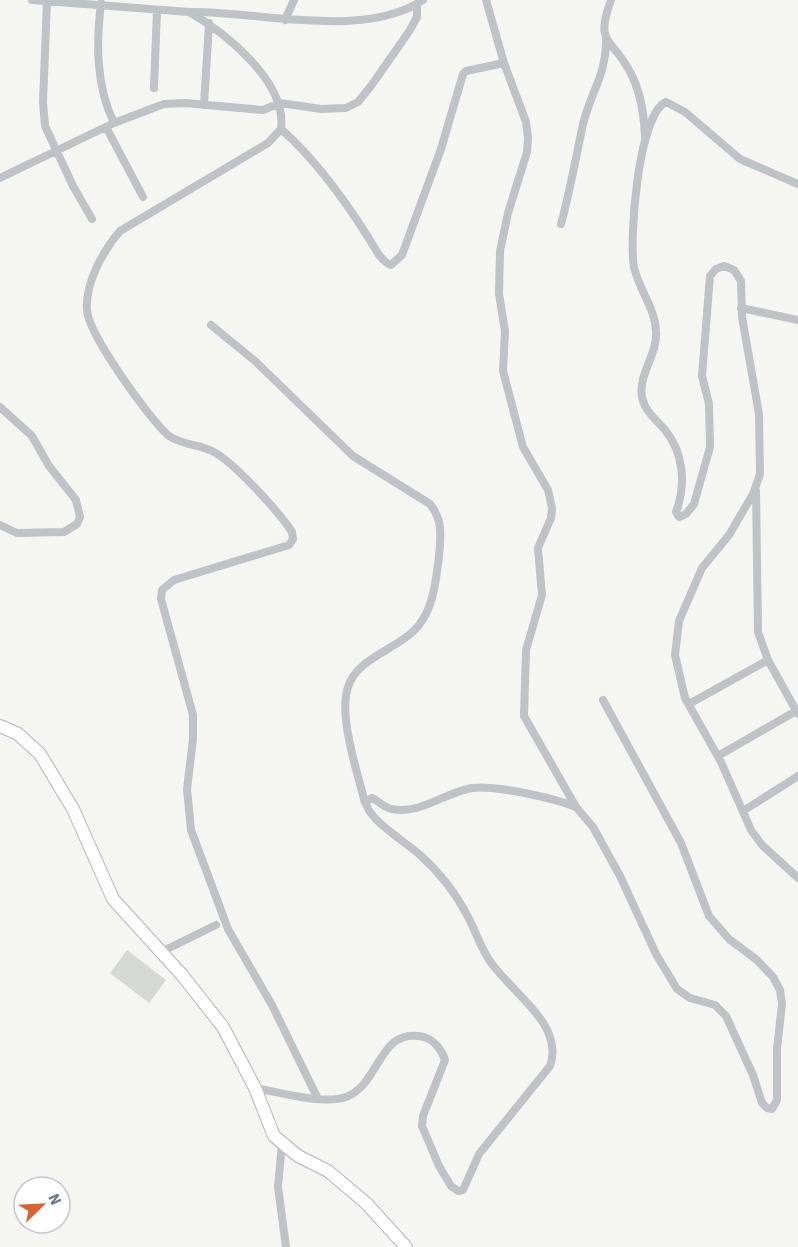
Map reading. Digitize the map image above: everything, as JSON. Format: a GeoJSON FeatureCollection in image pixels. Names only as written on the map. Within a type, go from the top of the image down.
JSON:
{"type":"FeatureCollection","features":[{"type":"Feature","properties":{"kind":"street"},"geometry":{"type":"LineString","coordinates":[[32,0],[101,3],[157,10],[210,12],[285,20],[378,18],[404,12],[420,2]]}},
{"type":"Feature","properties":{"kind":"street"},"geometry":{"type":"LineString","coordinates":[[210,0],[210,12]]}},
{"type":"Feature","properties":{"kind":"street"},"geometry":{"type":"LineString","coordinates":[[285,20],[294,0]]}},
{"type":"Feature","properties":{"kind":"street"},"geometry":{"type":"LineString","coordinates":[[486,0],[504,63],[526,122],[528,138],[527,152],[508,213],[500,251],[499,294],[505,331],[503,371],[523,447],[548,490],[552,508],[551,518],[538,548],[542,595],[526,650],[523,710],[529,727],[576,807],[593,827],[677,989],[685,996],[711,1003],[723,1012],[753,1075],[762,1103],[766,1108],[772,1108],[777,1101],[777,1049],[782,1004],[780,990],[773,977],[757,960],[729,939],[709,916],[681,843],[603,700]]}},
{"type":"Feature","properties":{"kind":"street"},"geometry":{"type":"LineString","coordinates":[[561,224],[576,168],[584,122],[605,67],[606,39],[603,23],[611,0]]}},
{"type":"Feature","properties":{"kind":"street"},"geometry":{"type":"LineString","coordinates":[[47,1],[43,115],[55,150],[92,219]]}},
{"type":"Feature","properties":{"kind":"street"},"geometry":{"type":"LineString","coordinates":[[0,178],[110,125],[164,104],[262,110],[280,103],[321,109],[346,108],[358,102],[410,30],[417,17],[420,2]]}},
{"type":"Feature","properties":{"kind":"street"},"geometry":{"type":"LineString","coordinates":[[101,3],[100,79],[105,104],[110,125],[143,197]]}},
{"type":"Feature","properties":{"kind":"street"},"geometry":{"type":"LineString","coordinates":[[154,88],[157,10]]}},
{"type":"Feature","properties":{"kind":"street"},"geometry":{"type":"LineString","coordinates":[[189,12],[209,23],[250,60],[280,103],[281,129],[295,141],[343,199],[382,258],[391,265],[397,262],[402,255],[441,148],[463,74],[466,71],[504,63]]}},
{"type":"Feature","properties":{"kind":"street"},"geometry":{"type":"LineString","coordinates":[[204,105],[209,23]]}},
{"type":"Feature","properties":{"kind":"street"},"geometry":{"type":"LineString","coordinates":[[606,39],[630,71],[635,84],[643,108],[645,141]]}},
{"type":"Feature","properties":{"kind":"street"},"geometry":{"type":"LineString","coordinates":[[798,184],[740,159],[685,112],[669,102],[661,105],[645,141],[635,187],[633,255],[637,276],[652,311],[657,334],[642,381],[642,396],[646,409],[666,432],[678,454],[682,477],[676,512],[679,517],[686,514],[694,504],[710,447],[709,404],[702,376],[710,276],[716,269],[729,267],[739,277],[741,308],[759,414],[760,474],[756,487],[729,535],[705,563],[679,621],[675,643],[676,667],[689,704],[718,756],[756,838],[798,878]]}},
{"type":"Feature","properties":{"kind":"street"},"geometry":{"type":"LineString","coordinates":[[281,129],[254,154],[120,231],[95,273],[87,310],[90,322],[105,350],[162,429],[180,442],[202,447],[228,461],[292,532],[293,539],[289,545],[174,580],[162,590],[161,599],[193,715],[193,739],[187,789],[192,830],[228,929],[272,1005],[317,1097]]}},
{"type":"Feature","properties":{"kind":"street"},"geometry":{"type":"LineString","coordinates":[[741,308],[798,321]]}},
{"type":"Feature","properties":{"kind":"street"},"geometry":{"type":"LineString","coordinates":[[211,325],[255,361],[353,456],[430,504],[438,514],[441,527],[431,604],[419,625],[366,664],[350,680],[346,690],[347,720],[367,809],[388,830],[421,856],[446,882],[467,915],[492,964],[543,1021],[551,1042],[553,1057],[548,1070],[479,1154],[465,1188],[461,1191],[451,1186],[432,1154],[422,1126],[423,1116],[445,1063],[444,1056],[435,1044],[426,1038],[400,1038],[386,1047],[370,1077],[359,1090],[344,1098],[317,1097],[255,1088]]}},
{"type":"Feature","properties":{"kind":"street"},"geometry":{"type":"LineString","coordinates":[[0,407],[32,436],[49,466],[76,500],[80,517],[77,524],[64,531],[17,533],[0,525]]}},
{"type":"Feature","properties":{"kind":"street"},"geometry":{"type":"LineString","coordinates":[[718,756],[797,713],[768,660],[758,632],[756,487]]}},
{"type":"Feature","properties":{"kind":"street"},"geometry":{"type":"LineString","coordinates":[[689,704],[768,660]]}},
{"type":"Feature","properties":{"kind":"street"},"geometry":{"type":"LineString","coordinates":[[0,726],[18,734],[40,754],[73,809],[113,899],[161,952],[222,1027],[255,1088],[274,1136],[298,1156],[328,1171],[366,1203],[406,1247]]}},
{"type":"Feature","properties":{"kind":"street"},"geometry":{"type":"LineString","coordinates":[[743,811],[798,776]]}},
{"type":"Feature","properties":{"kind":"street"},"geometry":{"type":"LineString","coordinates":[[366,803],[372,798],[387,808],[399,810],[431,804],[465,790],[479,788],[545,798],[576,807]]}},
{"type":"Feature","properties":{"kind":"street"},"geometry":{"type":"LineString","coordinates":[[161,952],[216,925]]}},
{"type":"Feature","properties":{"kind":"street"},"geometry":{"type":"LineString","coordinates":[[282,1143],[278,1187],[286,1247]]}},
{"type":"Feature","properties":{"kind":"shaded area"},"geometry":{"type":"Polygon","coordinates":[[[127,950],[166,980],[149,1003],[110,973],[127,950]]]}}]}
